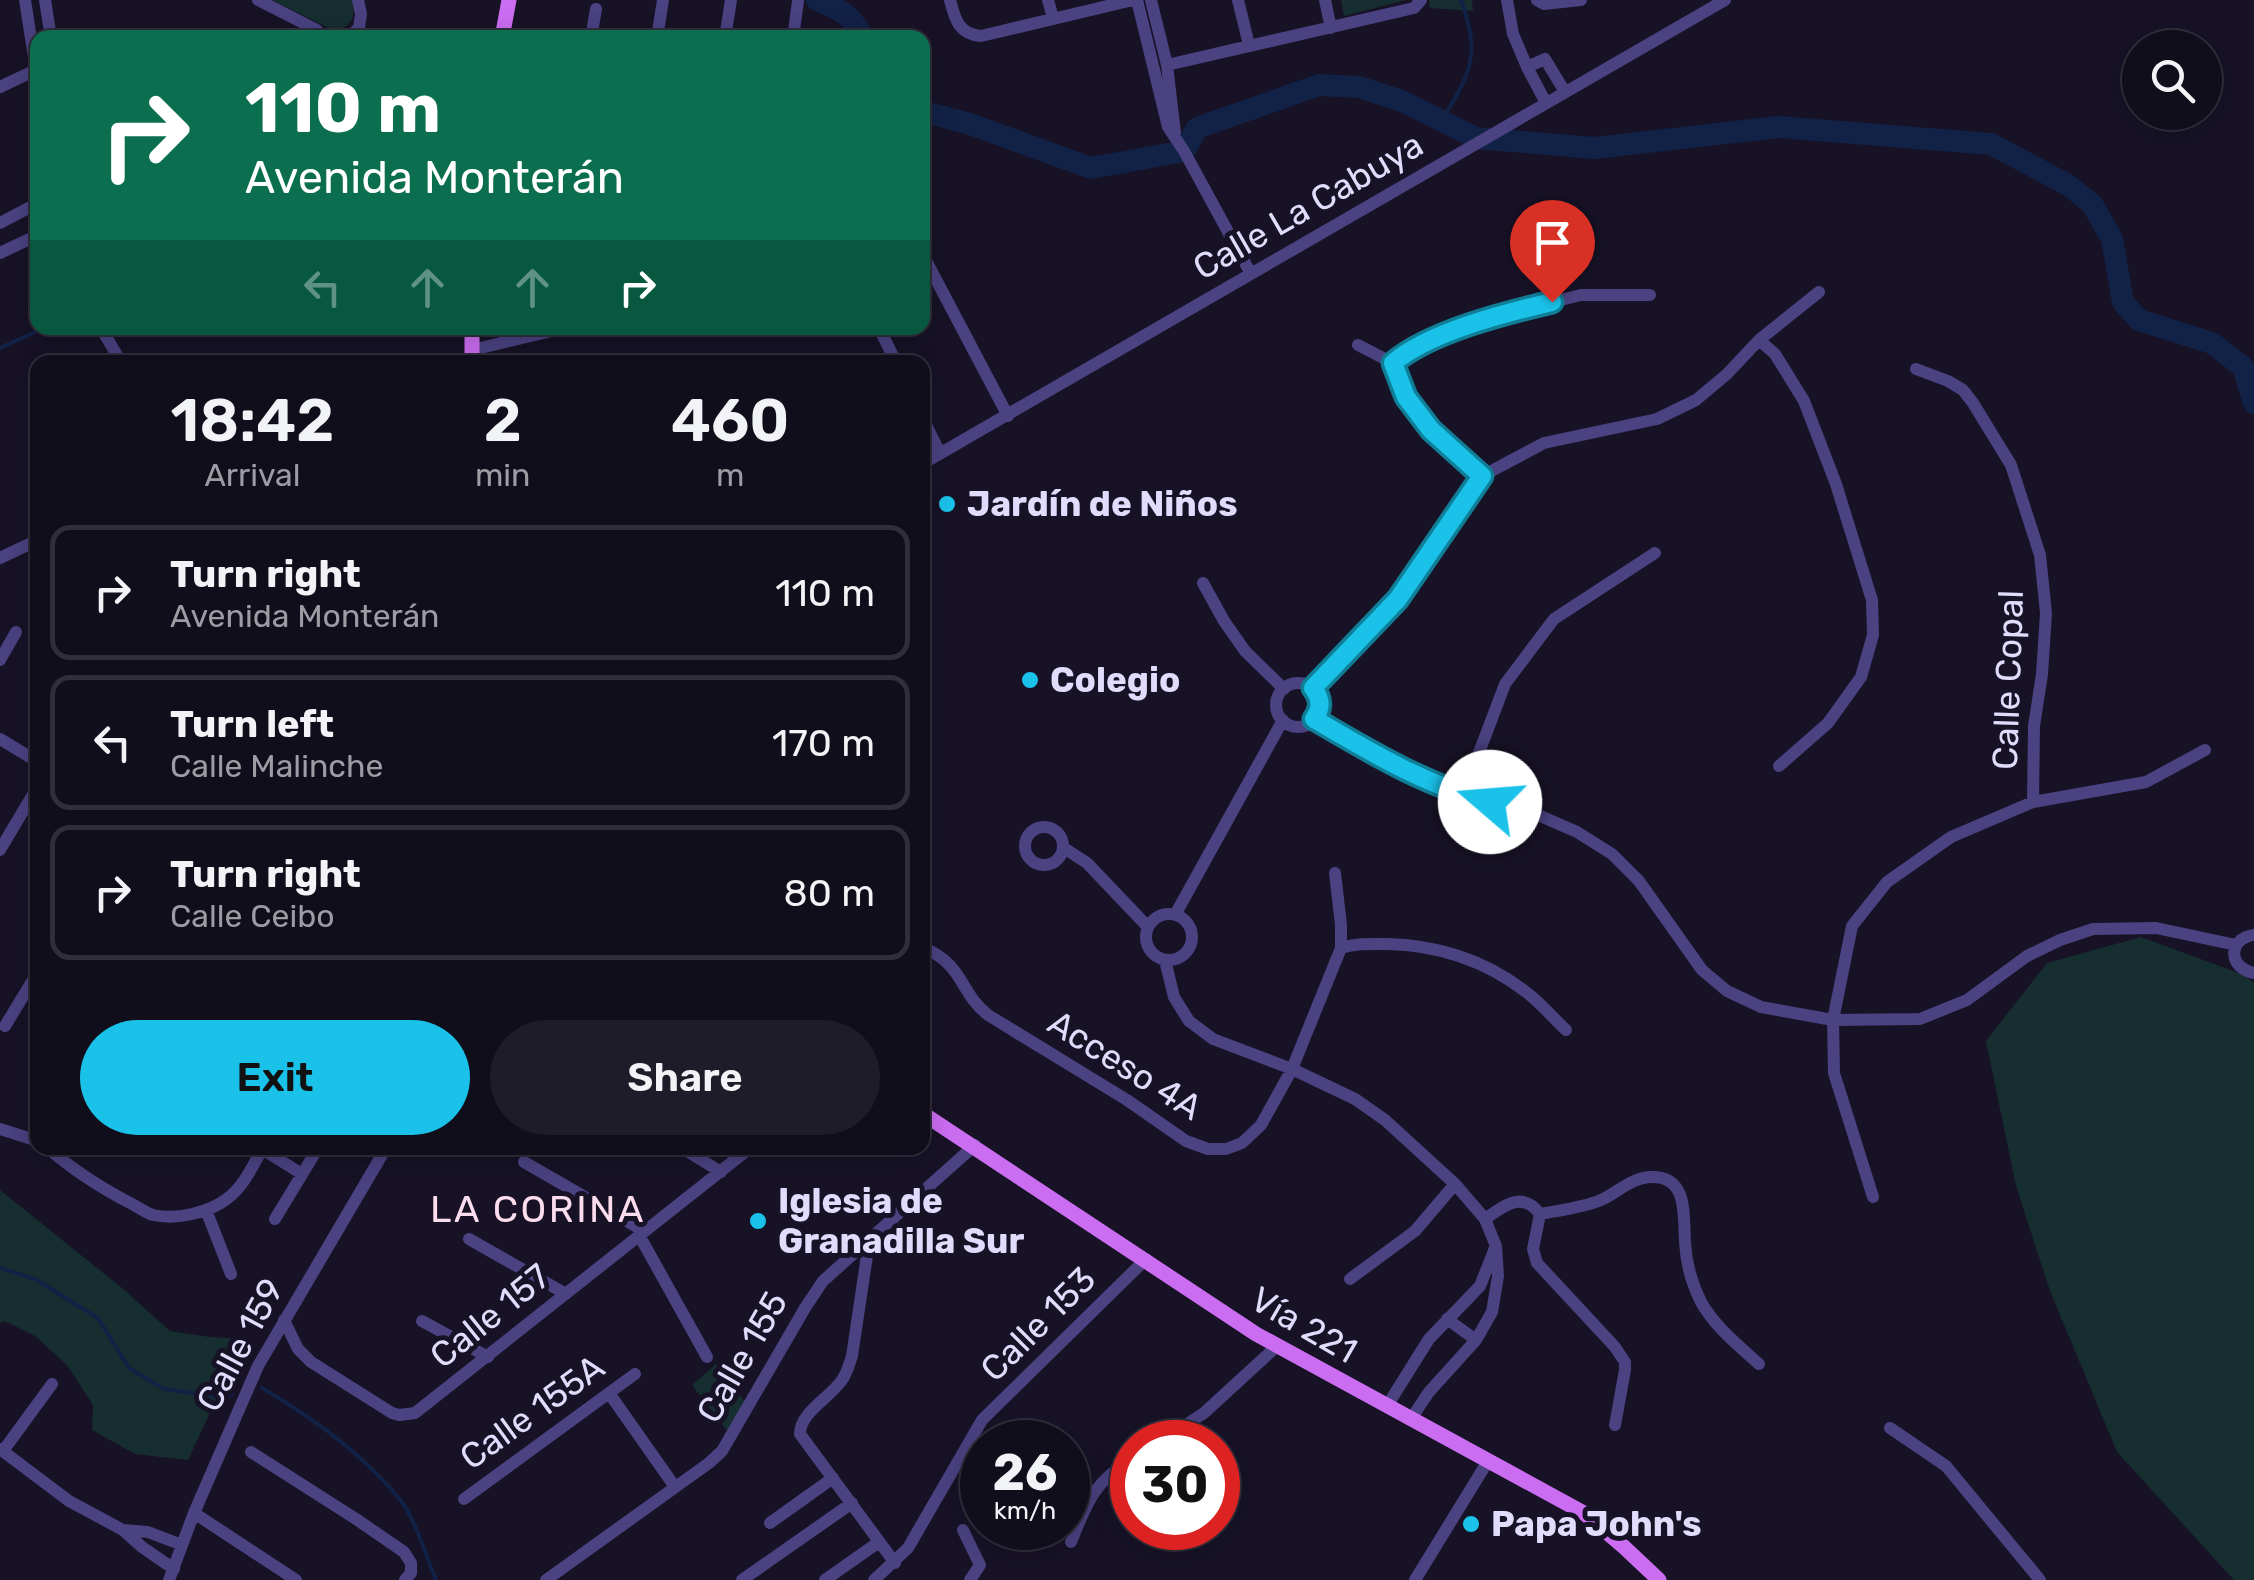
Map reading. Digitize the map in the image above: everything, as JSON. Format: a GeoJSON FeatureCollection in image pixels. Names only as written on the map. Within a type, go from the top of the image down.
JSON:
{"type":"FeatureCollection","features":[{"type":"Feature","properties":{"kind":"main road","name":"Vía 221"},"geometry":{"type":"LineString","coordinates":[[930,1117],[1277,1346],[1584,1514],[1659,1580]]}},
{"type":"Feature","properties":{"kind":"street"},"geometry":{"type":"LineString","coordinates":[[25,0],[30,31]]}},
{"type":"Feature","properties":{"kind":"street"},"geometry":{"type":"LineString","coordinates":[[45,0],[50,30]]}},
{"type":"Feature","properties":{"kind":"street"},"geometry":{"type":"LineString","coordinates":[[258,0],[317,30]]}},
{"type":"Feature","properties":{"kind":"street"},"geometry":{"type":"LineString","coordinates":[[357,30],[361,14],[358,0]]}},
{"type":"Feature","properties":{"kind":"street"},"geometry":{"type":"LineString","coordinates":[[658,30],[664,0]]}},
{"type":"Feature","properties":{"kind":"street"},"geometry":{"type":"LineString","coordinates":[[726,30],[732,0]]}},
{"type":"Feature","properties":{"kind":"street"},"geometry":{"type":"LineString","coordinates":[[950,0],[963,32],[981,36],[1135,0],[1168,126],[1251,274]]}},
{"type":"Feature","properties":{"kind":"street"},"geometry":{"type":"LineString","coordinates":[[1048,0],[1053,18]]}},
{"type":"Feature","properties":{"kind":"street"},"geometry":{"type":"LineString","coordinates":[[1151,0],[1166,65],[1175,136]]}},
{"type":"Feature","properties":{"kind":"street"},"geometry":{"type":"LineString","coordinates":[[1238,0],[1249,45]]}},
{"type":"Feature","properties":{"kind":"street"},"geometry":{"type":"LineString","coordinates":[[1324,0],[1331,28]]}},
{"type":"Feature","properties":{"kind":"street"},"geometry":{"type":"LineString","coordinates":[[1166,65],[1414,8],[1421,0]]}},
{"type":"Feature","properties":{"kind":"street"},"geometry":{"type":"LineString","coordinates":[[1507,0],[1512,34],[1546,103]]}},
{"type":"Feature","properties":{"kind":"street"},"geometry":{"type":"LineString","coordinates":[[1537,0],[1544,4],[1581,0]]}},
{"type":"Feature","properties":{"kind":"street","name":"Calle La Cabuya"},"geometry":{"type":"LineString","coordinates":[[930,459],[1724,0]]}},
{"type":"Feature","properties":{"kind":"street"},"geometry":{"type":"LineString","coordinates":[[794,30],[798,1]]}},
{"type":"Feature","properties":{"kind":"street"},"geometry":{"type":"LineString","coordinates":[[592,30],[596,9]]}},
{"type":"Feature","properties":{"kind":"street"},"geometry":{"type":"LineString","coordinates":[[1527,68],[1546,59],[1565,92]]}},
{"type":"Feature","properties":{"kind":"street"},"geometry":{"type":"LineString","coordinates":[[0,87],[30,72]]}},
{"type":"Feature","properties":{"kind":"street"},"geometry":{"type":"LineString","coordinates":[[0,223],[30,208]]}},
{"type":"Feature","properties":{"kind":"street"},"geometry":{"type":"LineString","coordinates":[[0,254],[30,239]]}},
{"type":"Feature","properties":{"kind":"street"},"geometry":{"type":"LineString","coordinates":[[930,268],[1008,416]]}},
{"type":"Feature","properties":{"kind":"street"},"geometry":{"type":"LineString","coordinates":[[1313,688],[1398,599],[1482,476],[1544,443],[1657,419],[1696,400],[1759,340],[1819,292]]}},
{"type":"Feature","properties":{"kind":"street"},"geometry":{"type":"LineString","coordinates":[[1393,363],[1408,350],[1494,316],[1581,295],[1650,294]]}},
{"type":"Feature","properties":{"kind":"street"},"geometry":{"type":"LineString","coordinates":[[475,355],[541,335]]}},
{"type":"Feature","properties":{"kind":"street"},"geometry":{"type":"LineString","coordinates":[[1759,340],[1775,354],[1804,401],[1836,484],[1872,600],[1873,635],[1861,677],[1828,723],[1779,766]]}},
{"type":"Feature","properties":{"kind":"street"},"geometry":{"type":"LineString","coordinates":[[1358,345],[1393,363],[1406,397],[1431,430],[1482,476]]}},
{"type":"Feature","properties":{"kind":"street","name":"Calle Copal"},"geometry":{"type":"LineString","coordinates":[[1916,369],[1948,381],[1963,390],[1973,403],[2011,465],[2040,555],[2046,612],[2034,726],[2033,802]]}},
{"type":"Feature","properties":{"kind":"street"},"geometry":{"type":"LineString","coordinates":[[930,432],[940,453]]}},
{"type":"Feature","properties":{"kind":"street"},"geometry":{"type":"LineString","coordinates":[[0,558],[30,544]]}},
{"type":"Feature","properties":{"kind":"street"},"geometry":{"type":"LineString","coordinates":[[1463,795],[1505,684],[1554,619],[1655,553]]}},
{"type":"Feature","properties":{"kind":"street"},"geometry":{"type":"LineString","coordinates":[[1202,583],[1245,651],[1284,688]]}},
{"type":"Feature","properties":{"kind":"street"},"geometry":{"type":"LineString","coordinates":[[0,660],[16,632]]}},
{"type":"Feature","properties":{"kind":"street"},"geometry":{"type":"LineString","coordinates":[[1295,683],[1313,688],[1320,700],[1314,719],[1302,726],[1283,720],[1277,700],[1284,688],[1295,683]]}},
{"type":"Feature","properties":{"kind":"street"},"geometry":{"type":"LineString","coordinates":[[1314,719],[1385,760],[1463,795],[1538,815],[1577,832],[1612,854],[1639,880],[1702,970],[1727,991],[1761,1007],[1833,1020],[1920,1019],[1967,1000],[2027,956],[2093,929],[2156,928],[2236,945]]}},
{"type":"Feature","properties":{"kind":"street"},"geometry":{"type":"LineString","coordinates":[[1175,915],[1283,720]]}},
{"type":"Feature","properties":{"kind":"street"},"geometry":{"type":"LineString","coordinates":[[0,739],[30,757]]}},
{"type":"Feature","properties":{"kind":"street"},"geometry":{"type":"LineString","coordinates":[[1873,1197],[1834,1073],[1833,1020],[1852,926],[1886,882],[1951,837],[2033,802],[2146,782],[2205,750]]}},
{"type":"Feature","properties":{"kind":"street"},"geometry":{"type":"LineString","coordinates":[[0,850],[30,799]]}},
{"type":"Feature","properties":{"kind":"street"},"geometry":{"type":"LineString","coordinates":[[1064,848],[1086,863],[1148,928]]}},
{"type":"Feature","properties":{"kind":"street"},"geometry":{"type":"LineString","coordinates":[[1335,873],[1341,948],[1355,944],[1415,945],[1443,950],[1487,967],[1527,992],[1566,1030]]}},
{"type":"Feature","properties":{"kind":"street"},"geometry":{"type":"LineString","coordinates":[[1162,915],[1175,915],[1192,930],[1191,946],[1180,958],[1158,958],[1148,948],[1148,928],[1162,915]]}},
{"type":"Feature","properties":{"kind":"street"},"geometry":{"type":"LineString","coordinates":[[2254,936],[2245,937],[2234,951],[2236,964],[2254,973]]}},
{"type":"Feature","properties":{"kind":"street","name":"Acceso 4A"},"geometry":{"type":"LineString","coordinates":[[930,951],[949,962],[977,1006],[988,1015],[1186,1141],[1208,1150],[1242,1143],[1261,1125],[1292,1069],[1341,948]]}},
{"type":"Feature","properties":{"kind":"street"},"geometry":{"type":"LineString","coordinates":[[1165,960],[1174,997],[1189,1021],[1213,1039],[1334,1087],[1385,1120],[1455,1184],[1485,1219],[1496,1246],[1498,1276],[1492,1312],[1476,1340],[1428,1392],[1412,1419]]}},
{"type":"Feature","properties":{"kind":"street"},"geometry":{"type":"LineString","coordinates":[[5,1026],[30,986]]}},
{"type":"Feature","properties":{"kind":"street"},"geometry":{"type":"LineString","coordinates":[[0,1129],[30,1138]]}},
{"type":"Feature","properties":{"kind":"street","name":"Calle 155"},"geometry":{"type":"LineString","coordinates":[[546,1580],[722,1451],[822,1282],[975,1146]]}},
{"type":"Feature","properties":{"kind":"street"},"geometry":{"type":"LineString","coordinates":[[56,1155],[105,1190],[152,1215],[206,1210],[228,1198],[242,1185],[259,1155]]}},
{"type":"Feature","properties":{"kind":"street"},"geometry":{"type":"LineString","coordinates":[[274,1155],[302,1174]]}},
{"type":"Feature","properties":{"kind":"street"},"geometry":{"type":"LineString","coordinates":[[275,1219],[314,1155]]}},
{"type":"Feature","properties":{"kind":"street","name":"Calle 159"},"geometry":{"type":"LineString","coordinates":[[172,1575],[194,1513],[258,1366],[382,1155]]}},
{"type":"Feature","properties":{"kind":"street"},"geometry":{"type":"LineString","coordinates":[[693,1155],[721,1172]]}},
{"type":"Feature","properties":{"kind":"street","name":"Calle 157"},"geometry":{"type":"LineString","coordinates":[[284,1320],[298,1349],[311,1362],[392,1413],[406,1415],[423,1409],[742,1155]]}},
{"type":"Feature","properties":{"kind":"street"},"geometry":{"type":"LineString","coordinates":[[524,1162],[642,1233],[707,1357]]}},
{"type":"Feature","properties":{"kind":"street"},"geometry":{"type":"LineString","coordinates":[[1540,1214],[1593,1203],[1644,1177],[1659,1177],[1673,1185],[1684,1200],[1687,1255],[1702,1304],[1712,1320],[1760,1364]]}},
{"type":"Feature","properties":{"kind":"street"},"geometry":{"type":"LineString","coordinates":[[1350,1279],[1415,1231],[1455,1184]]}},
{"type":"Feature","properties":{"kind":"street"},"geometry":{"type":"LineString","coordinates":[[1485,1219],[1509,1203],[1528,1202],[1540,1214]]}},
{"type":"Feature","properties":{"kind":"street"},"geometry":{"type":"LineString","coordinates":[[206,1210],[231,1274]]}},
{"type":"Feature","properties":{"kind":"street"},"geometry":{"type":"LineString","coordinates":[[1540,1214],[1532,1249],[1537,1263],[1625,1362],[1615,1426]]}},
{"type":"Feature","properties":{"kind":"street"},"geometry":{"type":"LineString","coordinates":[[469,1238],[566,1294]]}},
{"type":"Feature","properties":{"kind":"street"},"geometry":{"type":"LineString","coordinates":[[868,1242],[846,1374],[800,1425],[800,1434],[895,1563]]}},
{"type":"Feature","properties":{"kind":"street"},"geometry":{"type":"LineString","coordinates":[[1386,1406],[1430,1339],[1480,1286],[1496,1246]]}},
{"type":"Feature","properties":{"kind":"street","name":"Calle 153"},"geometry":{"type":"LineString","coordinates":[[874,1580],[908,1548],[978,1425],[1146,1260]]}},
{"type":"Feature","properties":{"kind":"street"},"geometry":{"type":"LineString","coordinates":[[1446,1319],[1476,1340]]}},
{"type":"Feature","properties":{"kind":"street"},"geometry":{"type":"LineString","coordinates":[[422,1321],[488,1357]]}},
{"type":"Feature","properties":{"kind":"street"},"geometry":{"type":"LineString","coordinates":[[1192,1420],[1277,1346]]}},
{"type":"Feature","properties":{"kind":"street","name":"Calle 155A"},"geometry":{"type":"LineString","coordinates":[[464,1499],[636,1374]]}},
{"type":"Feature","properties":{"kind":"street"},"geometry":{"type":"LineString","coordinates":[[52,1384],[2,1450],[69,1501],[122,1530],[172,1575]]}},
{"type":"Feature","properties":{"kind":"street"},"geometry":{"type":"LineString","coordinates":[[609,1393],[674,1487]]}},
{"type":"Feature","properties":{"kind":"street"},"geometry":{"type":"LineString","coordinates":[[1890,1428],[1946,1466],[2040,1580]]}},
{"type":"Feature","properties":{"kind":"street"},"geometry":{"type":"LineString","coordinates":[[251,1452],[404,1552],[411,1563],[411,1573],[405,1580]]}},
{"type":"Feature","properties":{"kind":"street"},"geometry":{"type":"LineString","coordinates":[[1415,1580],[1488,1461]]}},
{"type":"Feature","properties":{"kind":"street"},"geometry":{"type":"LineString","coordinates":[[1090,1496],[1110,1474]]}},
{"type":"Feature","properties":{"kind":"street"},"geometry":{"type":"LineString","coordinates":[[770,1523],[833,1478]]}},
{"type":"Feature","properties":{"kind":"street"},"geometry":{"type":"LineString","coordinates":[[742,1580],[852,1503]]}},
{"type":"Feature","properties":{"kind":"street"},"geometry":{"type":"LineString","coordinates":[[194,1513],[296,1580]]}},
{"type":"Feature","properties":{"kind":"street"},"geometry":{"type":"LineString","coordinates":[[122,1530],[148,1532],[182,1545]]}},
{"type":"Feature","properties":{"kind":"street"},"geometry":{"type":"LineString","coordinates":[[825,1580],[879,1542]]}},
{"type":"Feature","properties":{"kind":"street"},"geometry":{"type":"LineString","coordinates":[[970,1580],[980,1566],[972,1550]]}},
{"type":"Feature","properties":{"kind":"green space"},"geometry":{"type":"Polygon","coordinates":[[[272,0],[353,0],[349,24],[333,30],[272,0]]]}},
{"type":"Feature","properties":{"kind":"green space"},"geometry":{"type":"Polygon","coordinates":[[[1341,0],[1406,0],[1344,16],[1341,0]]]}},
{"type":"Feature","properties":{"kind":"green space"},"geometry":{"type":"Polygon","coordinates":[[[1429,0],[1472,0],[1473,11],[1430,8],[1429,0]]]}},
{"type":"Feature","properties":{"kind":"green space"},"geometry":{"type":"Polygon","coordinates":[[[2141,937],[2244,975],[2254,983],[2254,1580],[2234,1580],[2117,1452],[2050,1291],[2016,1186],[1986,1041],[2047,963],[2141,937]]]}},
{"type":"Feature","properties":{"kind":"green space"},"geometry":{"type":"Polygon","coordinates":[[[0,1190],[170,1331],[244,1339],[188,1460],[135,1454],[92,1430],[93,1405],[67,1365],[35,1336],[5,1321],[0,1323],[0,1190]]]}},
{"type":"Feature","properties":{"kind":"green space"},"geometry":{"type":"Polygon","coordinates":[[[716,1364],[746,1403],[729,1433],[692,1385],[716,1364]]]}},
{"type":"Feature","properties":{"kind":"waterway"},"geometry":{"type":"LineString","coordinates":[[817,0],[844,14],[858,30]]}},
{"type":"Feature","properties":{"kind":"waterway"},"geometry":{"type":"LineString","coordinates":[[1441,121],[1470,64],[1471,36],[1461,0]]}},
{"type":"Feature","properties":{"kind":"waterway"},"geometry":{"type":"LineString","coordinates":[[930,113],[1091,168],[1184,151],[1197,128],[1319,85],[1359,87],[1402,101],[1476,138],[1594,148],[1779,127],[1991,144],[2068,185],[2092,204],[2112,239],[2123,302],[2139,320],[2212,343],[2243,367],[2254,403]]}},
{"type":"Feature","properties":{"kind":"waterway"},"geometry":{"type":"LineString","coordinates":[[0,348],[30,334]]}},
{"type":"Feature","properties":{"kind":"waterway"},"geometry":{"type":"LineString","coordinates":[[0,1268],[35,1279],[98,1318],[129,1368],[164,1389],[222,1397],[232,1394]]}},
{"type":"Feature","properties":{"kind":"waterway"},"geometry":{"type":"LineString","coordinates":[[262,1388],[337,1438],[386,1484],[411,1518],[436,1580]]}},
{"type":"Feature","properties":{"kind":"place","name":"Jardín de Niños"},"geometry":{"type":"Point","coordinates":[947,504]}},
{"type":"Feature","properties":{"kind":"place","name":"Colegio"},"geometry":{"type":"Point","coordinates":[1030,680]}},
{"type":"Feature","properties":{"kind":"place","name":"Iglesia de Granadilla Sur"},"geometry":{"type":"Point","coordinates":[758,1221]}},
{"type":"Feature","properties":{"kind":"place","name":"Papa John's"},"geometry":{"type":"Point","coordinates":[1471,1524]}},
{"type":"Feature","properties":{"kind":"district","name":"LA CORINA"},"geometry":{"type":"Point","coordinates":[538,1209]}},
{"type":"Feature","properties":{"kind":"route"},"geometry":{"type":"LineString","coordinates":[[1490,802],[1463,795],[1385,760],[1314,719],[1320,700],[1313,688],[1398,599],[1482,476],[1431,430],[1406,397],[1393,363],[1408,350],[1494,316],[1552,302]]}}]}
